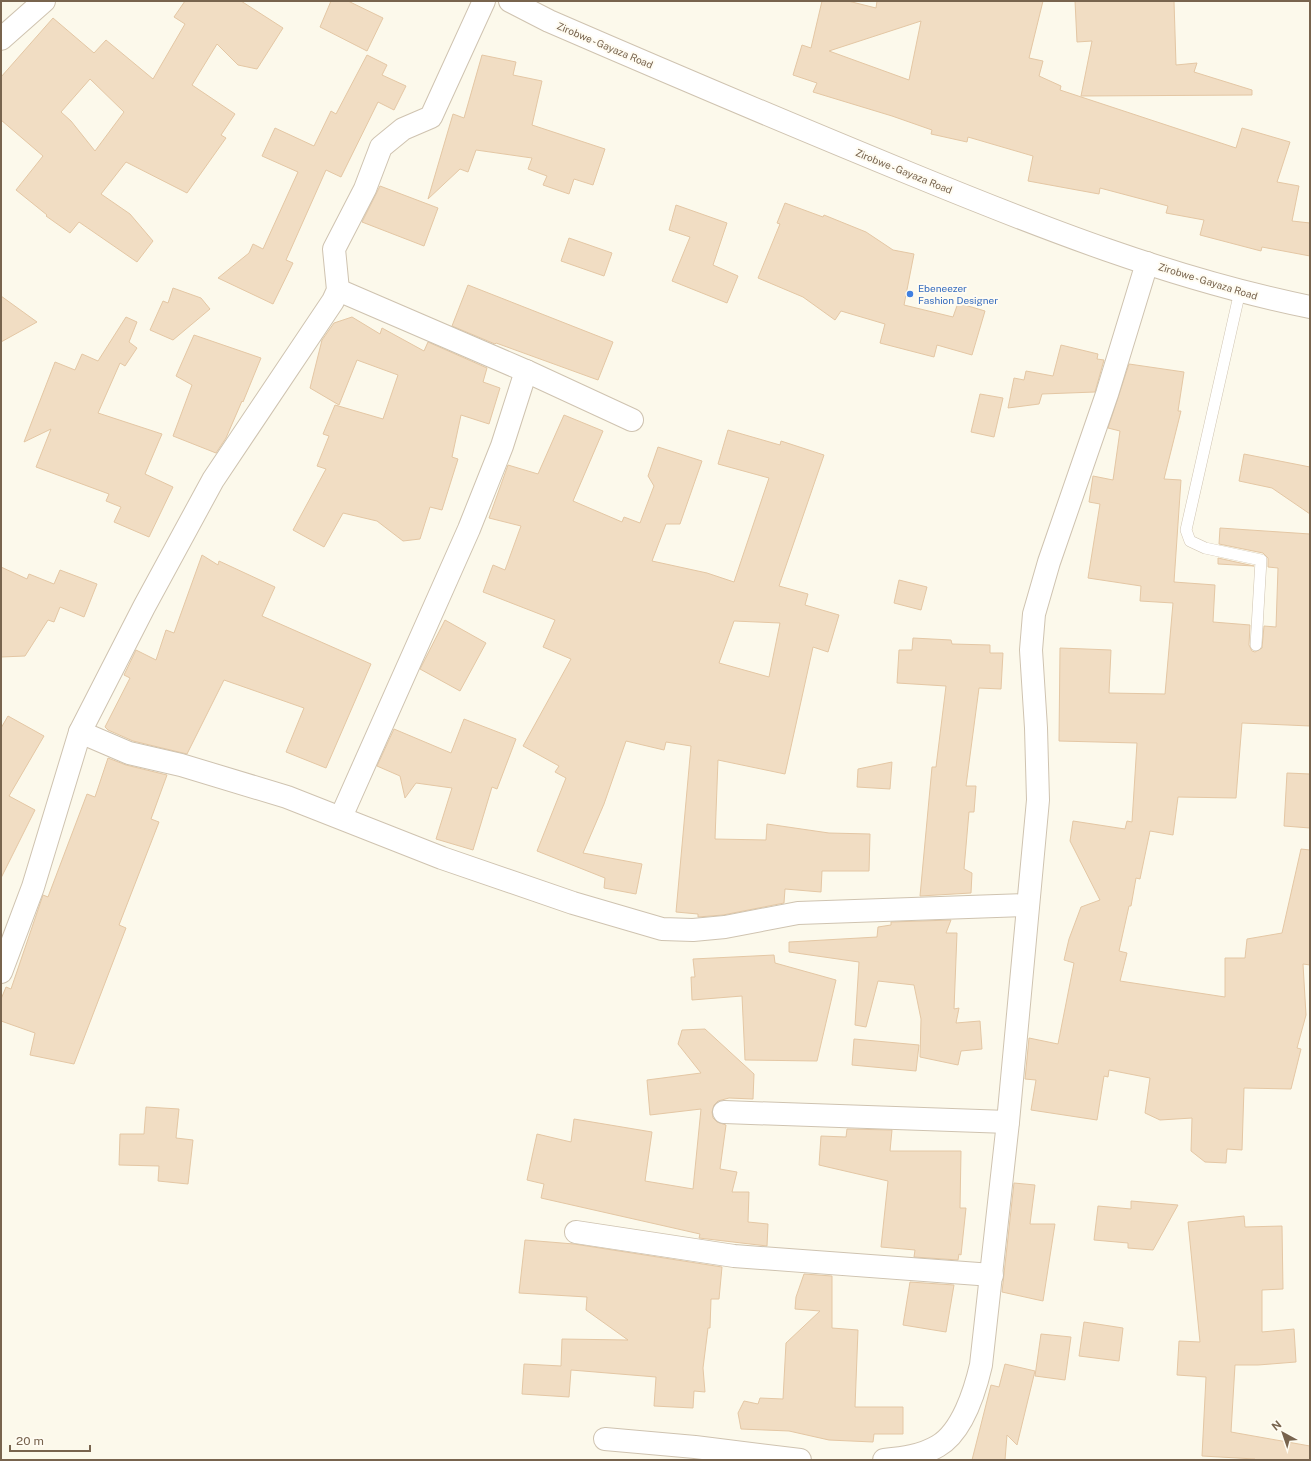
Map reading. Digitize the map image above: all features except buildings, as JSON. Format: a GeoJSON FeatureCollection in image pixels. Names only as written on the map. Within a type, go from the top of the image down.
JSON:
{"type":"FeatureCollection","features":[{"type":"Feature","properties":{"kind":"street"},"geometry":{"type":"LineString","coordinates":[[1,39],[44,1]]}},
{"type":"Feature","properties":{"kind":"street"},"geometry":{"type":"LineString","coordinates":[[1,972],[33,887],[80,732],[144,607],[213,480],[333,301],[338,290],[334,250],[365,189],[381,147],[403,129],[431,117],[484,1]]}},
{"type":"Feature","properties":{"kind":"street","name":"Zirobwe - Gayaza Road"},"geometry":{"type":"LineString","coordinates":[[510,1],[548,21],[816,135],[1030,223],[1147,263],[1240,291],[1310,307]]}},
{"type":"Feature","properties":{"kind":"street"},"geometry":{"type":"LineString","coordinates":[[884,1460],[917,1455],[939,1446],[961,1419],[975,1392],[981,1365],[1008,1122],[1038,800],[1036,728],[1031,650],[1034,614],[1049,562],[1107,394],[1147,263]]}},
{"type":"Feature","properties":{"kind":"street"},"geometry":{"type":"LineString","coordinates":[[338,290],[526,371],[632,420]]}},
{"type":"Feature","properties":{"kind":"street"},"geometry":{"type":"LineString","coordinates":[[341,817],[469,529],[502,446],[526,371]]}},
{"type":"Feature","properties":{"kind":"street"},"geometry":{"type":"LineString","coordinates":[[80,732],[129,754],[196,770],[287,798],[341,817],[442,858],[573,903],[662,928],[693,930],[725,927],[798,913],[1028,905]]}},
{"type":"Feature","properties":{"kind":"street"},"geometry":{"type":"LineString","coordinates":[[724,1112],[1008,1122]]}},
{"type":"Feature","properties":{"kind":"street"},"geometry":{"type":"LineString","coordinates":[[576,1232],[734,1256],[992,1275]]}},
{"type":"Feature","properties":{"kind":"street"},"geometry":{"type":"LineString","coordinates":[[605,1439],[695,1447],[800,1460]]}},
{"type":"Feature","properties":{"kind":"lane"},"geometry":{"type":"LineString","coordinates":[[1240,291],[1186,530],[1190,541],[1205,548],[1261,560],[1256,644]]}},
{"type":"Feature","properties":{"kind":"place","name":"Ebeneezer Fashion Designer"},"geometry":{"type":"Point","coordinates":[910,294]}}]}
